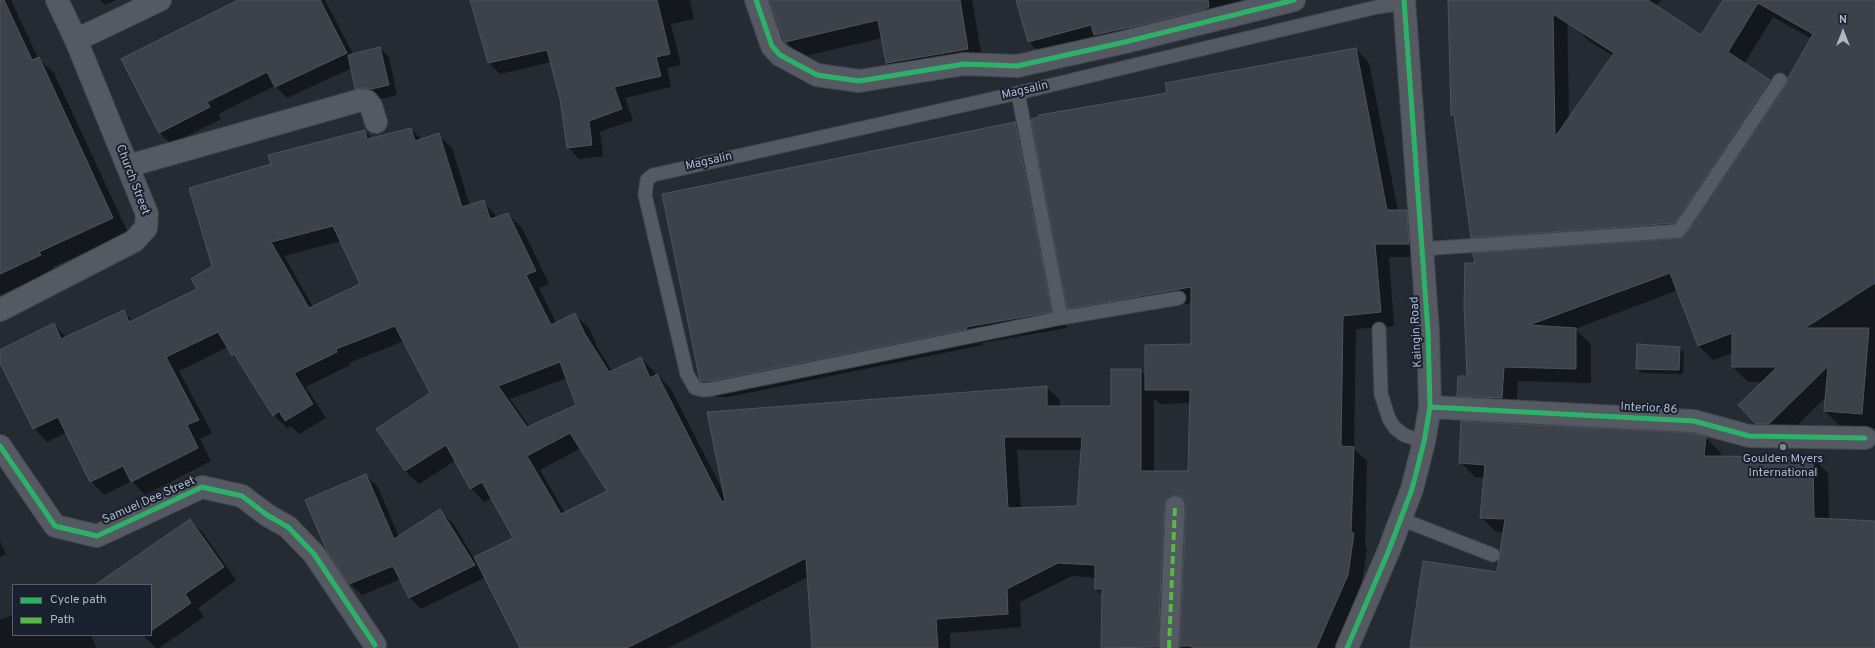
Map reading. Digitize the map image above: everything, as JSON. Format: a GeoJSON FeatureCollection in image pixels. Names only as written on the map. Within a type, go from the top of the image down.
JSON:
{"type":"FeatureCollection","features":[{"type":"Feature","properties":{"kind":"street","name":"Church Street"},"geometry":{"type":"LineString","coordinates":[[0,310],[134,241],[146,228],[148,214],[76,40],[56,0]]}},
{"type":"Feature","properties":{"kind":"street"},"geometry":{"type":"LineString","coordinates":[[76,40],[160,0]]}},
{"type":"Feature","properties":{"kind":"street"},"geometry":{"type":"LineString","coordinates":[[756,0],[772,46],[780,54],[817,75],[858,81],[964,64],[1017,66],[1125,42],[1294,0]]}},
{"type":"Feature","properties":{"kind":"street","name":"Kaingin Road"},"geometry":{"type":"LineString","coordinates":[[1347,648],[1412,489],[1424,442],[1430,407],[1428,332],[1404,2]]}},
{"type":"Feature","properties":{"kind":"street"},"geometry":{"type":"LineString","coordinates":[[128,166],[361,100],[367,102],[371,106],[376,122]]}},
{"type":"Feature","properties":{"kind":"street","name":"Interior 86"},"geometry":{"type":"LineString","coordinates":[[1430,407],[1694,421],[1749,436],[1865,438]]}},
{"type":"Feature","properties":{"kind":"street","name":"Samuel Dee Street"},"geometry":{"type":"LineString","coordinates":[[0,446],[55,526],[97,536],[202,487],[242,496],[268,515],[288,527],[314,554],[376,645]]}},
{"type":"Feature","properties":{"kind":"street"},"geometry":{"type":"LineString","coordinates":[[1170,648],[1175,506]]}},
{"type":"Feature","properties":{"kind":"lane","name":"Magsalin"},"geometry":{"type":"LineString","coordinates":[[1061,318],[712,389],[703,390],[695,388],[687,374],[647,203],[645,187],[647,180],[653,175],[662,172],[1018,93],[1377,7],[1404,2]]}},
{"type":"Feature","properties":{"kind":"lane"},"geometry":{"type":"LineString","coordinates":[[1422,249],[1678,231],[1780,80]]}},
{"type":"Feature","properties":{"kind":"lane"},"geometry":{"type":"LineString","coordinates":[[1018,93],[1061,318],[1179,298]]}},
{"type":"Feature","properties":{"kind":"lane"},"geometry":{"type":"LineString","coordinates":[[1379,329],[1381,394],[1389,419],[1395,428],[1404,435],[1424,442]]}},
{"type":"Feature","properties":{"kind":"lane"},"geometry":{"type":"LineString","coordinates":[[1401,519],[1493,555]]}},
{"type":"Feature","properties":{"kind":"building"},"geometry":{"type":"Polygon","coordinates":[[[0,0],[4,0],[32,60],[39,57],[113,218],[39,252],[41,255],[0,274],[0,0]]]}},
{"type":"Feature","properties":{"kind":"building"},"geometry":{"type":"Polygon","coordinates":[[[238,0],[320,0],[347,53],[275,87],[267,72],[207,102],[210,107],[159,133],[121,59],[238,0]]]}},
{"type":"Feature","properties":{"kind":"building"},"geometry":{"type":"Polygon","coordinates":[[[470,0],[657,0],[670,54],[656,57],[661,76],[614,87],[622,109],[589,121],[592,145],[567,148],[560,99],[547,50],[488,63],[470,0]]]}},
{"type":"Feature","properties":{"kind":"building"},"geometry":{"type":"Polygon","coordinates":[[[769,0],[960,0],[968,49],[886,63],[878,20],[785,42],[769,0]]]}},
{"type":"Feature","properties":{"kind":"building"},"geometry":{"type":"Polygon","coordinates":[[[1016,0],[1208,0],[1209,7],[1141,25],[1094,35],[1091,25],[1028,42],[1016,0]]]}},
{"type":"Feature","properties":{"kind":"building"},"geometry":{"type":"Polygon","coordinates":[[[1448,0],[1648,0],[1701,35],[1723,0],[1875,0],[1875,283],[1805,328],[1869,328],[1862,414],[1824,411],[1828,366],[1769,424],[1756,424],[1738,405],[1777,367],[1732,367],[1732,333],[1698,346],[1670,273],[1529,325],[1576,328],[1576,369],[1504,367],[1502,398],[1457,396],[1458,376],[1467,376],[1464,305],[1465,263],[1475,263],[1473,253],[1683,238],[1787,84],[1788,78],[1813,34],[1758,3],[1728,52],[1770,80],[1675,223],[1471,238],[1454,115],[1451,115],[1448,0]],[[1553,14],[1555,137],[1614,53],[1553,14]]]}},
{"type":"Feature","properties":{"kind":"building"},"geometry":{"type":"Polygon","coordinates":[[[380,47],[389,85],[371,89],[355,89],[348,55],[380,47]]]}},
{"type":"Feature","properties":{"kind":"building"},"geometry":{"type":"Polygon","coordinates":[[[1356,48],[1387,210],[1407,210],[1409,244],[1375,244],[1381,312],[1343,316],[1341,446],[1354,447],[1351,533],[1354,533],[1348,575],[1316,648],[1192,648],[1192,646],[1180,646],[1186,506],[1185,501],[1181,497],[1175,495],[1166,500],[1164,506],[1158,647],[1101,648],[1102,589],[1095,589],[1095,565],[1058,563],[1007,589],[1008,614],[936,619],[938,648],[812,648],[806,558],[627,648],[520,648],[474,557],[513,538],[482,482],[470,489],[446,445],[405,471],[376,429],[430,393],[395,326],[336,349],[337,352],[294,373],[313,404],[285,421],[279,411],[273,416],[234,354],[232,356],[218,332],[166,357],[199,420],[187,425],[198,448],[131,482],[123,466],[90,482],[58,417],[33,429],[0,363],[0,350],[54,323],[61,339],[124,310],[129,322],[197,289],[191,279],[212,266],[189,188],[271,164],[268,155],[365,130],[367,139],[411,128],[415,141],[439,133],[462,207],[484,200],[490,219],[508,213],[536,271],[526,275],[551,325],[575,313],[585,334],[609,372],[641,357],[650,378],[657,374],[722,502],[725,501],[707,412],[1047,386],[1047,406],[1111,406],[1111,369],[1141,369],[1141,471],[1188,471],[1190,390],[1145,390],[1145,345],[1191,344],[1191,287],[1067,309],[1031,119],[1039,117],[1039,115],[1167,93],[1165,83],[1356,48]],[[333,226],[271,242],[309,308],[360,284],[333,226]],[[560,362],[498,386],[527,427],[576,405],[560,362]],[[570,433],[527,456],[561,514],[607,491],[570,433]],[[1004,437],[1008,508],[1077,506],[1082,437],[1004,437]]]}},
{"type":"Feature","properties":{"kind":"building"},"geometry":{"type":"Polygon","coordinates":[[[1015,122],[1052,312],[966,327],[967,329],[711,381],[700,381],[662,194],[1015,122]]]}},
{"type":"Feature","properties":{"kind":"building"},"geometry":{"type":"Polygon","coordinates":[[[1637,344],[1680,347],[1679,370],[1636,369],[1637,344]]]}},
{"type":"Feature","properties":{"kind":"building"},"geometry":{"type":"Polygon","coordinates":[[[1461,421],[1692,433],[1706,437],[1704,456],[1813,457],[1814,518],[1875,521],[1875,648],[1410,648],[1423,561],[1497,572],[1505,519],[1480,518],[1485,465],[1459,463],[1461,421]]]}},
{"type":"Feature","properties":{"kind":"building"},"geometry":{"type":"Polygon","coordinates":[[[366,474],[394,539],[440,509],[475,565],[409,598],[393,566],[349,584],[327,551],[305,500],[366,474]]]}},
{"type":"Feature","properties":{"kind":"building"},"geometry":{"type":"Polygon","coordinates":[[[190,519],[224,567],[185,594],[191,603],[152,630],[152,584],[96,584],[190,519]]]}},
{"type":"Feature","properties":{"kind":"marked path"},"geometry":{"type":"LineString","coordinates":[[1169,648],[1175,506]]}},
{"type":"Feature","properties":{"kind":"cycle path"},"geometry":{"type":"LineString","coordinates":[[756,0],[772,46],[780,55],[817,75],[859,81],[964,64],[1017,66],[1125,42],[1294,0]]}},
{"type":"Feature","properties":{"kind":"cycle path"},"geometry":{"type":"LineString","coordinates":[[1347,648],[1389,550],[1412,489],[1424,442],[1430,407],[1428,332],[1404,0]]}},
{"type":"Feature","properties":{"kind":"cycle path"},"geometry":{"type":"LineString","coordinates":[[1430,407],[1694,421],[1749,436],[1865,438]]}},
{"type":"Feature","properties":{"kind":"cycle path"},"geometry":{"type":"LineString","coordinates":[[0,446],[55,526],[97,536],[202,487],[242,496],[267,515],[288,527],[314,554],[375,645]]}},
{"type":"Feature","properties":{"kind":"place","name":"Goulden Myers International"},"geometry":{"type":"Point","coordinates":[1783,447]}}]}
